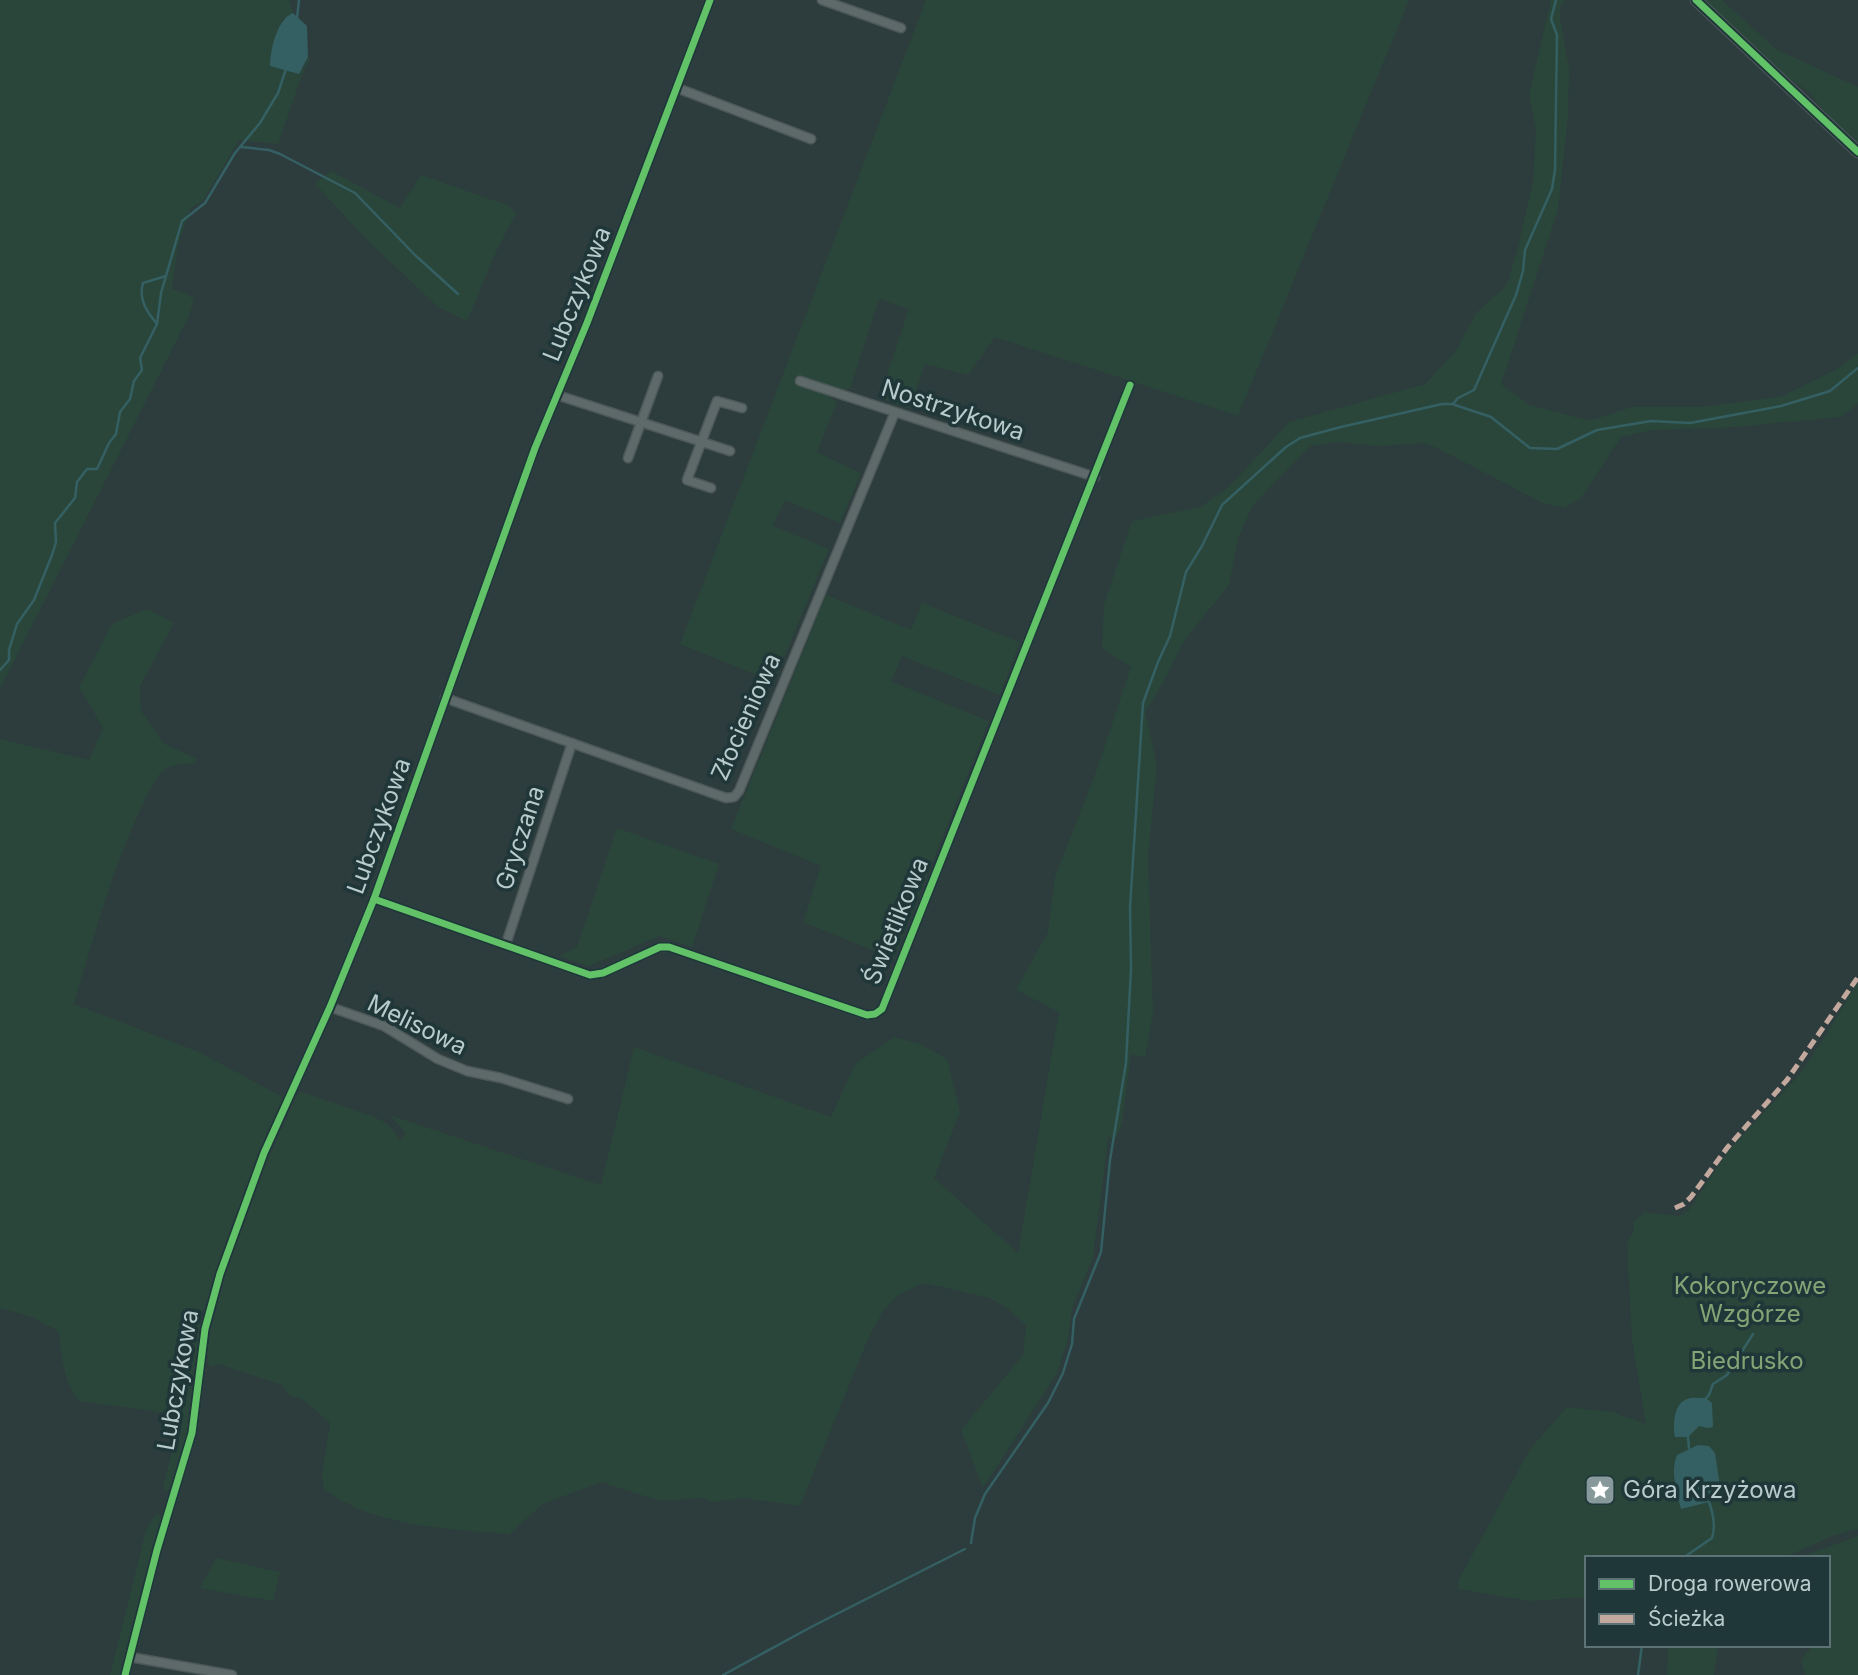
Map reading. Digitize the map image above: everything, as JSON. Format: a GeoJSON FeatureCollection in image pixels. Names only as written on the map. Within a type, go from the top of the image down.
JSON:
{"type":"FeatureCollection","features":[{"type":"Feature","properties":{"kind":"street","name":"Lubczykowa"},"geometry":{"type":"LineString","coordinates":[[125,1675],[157,1550],[192,1433],[209,1308],[264,1153],[330,1007],[374,899],[535,448],[710,0]]}},
{"type":"Feature","properties":{"kind":"street"},"geometry":{"type":"LineString","coordinates":[[822,0],[901,28]]}},
{"type":"Feature","properties":{"kind":"street"},"geometry":{"type":"LineString","coordinates":[[1696,0],[1858,152]]}},
{"type":"Feature","properties":{"kind":"street"},"geometry":{"type":"LineString","coordinates":[[677,88],[811,139]]}},
{"type":"Feature","properties":{"kind":"street"},"geometry":{"type":"LineString","coordinates":[[628,458],[658,376]]}},
{"type":"Feature","properties":{"kind":"street","name":"Nostrzykowa"},"geometry":{"type":"LineString","coordinates":[[800,381],[1095,477]]}},
{"type":"Feature","properties":{"kind":"street","name":"Świetlikowa"},"geometry":{"type":"LineString","coordinates":[[374,899],[590,975],[603,973],[660,947],[669,947],[867,1015],[875,1014],[882,1009],[1130,385]]}},
{"type":"Feature","properties":{"kind":"street"},"geometry":{"type":"LineString","coordinates":[[557,395],[730,451]]}},
{"type":"Feature","properties":{"kind":"street"},"geometry":{"type":"LineString","coordinates":[[711,488],[687,480],[701,440],[717,401],[742,408]]}},
{"type":"Feature","properties":{"kind":"street","name":"Złocieniowa"},"geometry":{"type":"LineString","coordinates":[[446,698],[726,798],[734,797],[895,412]]}},
{"type":"Feature","properties":{"kind":"street","name":"Gryczana"},"geometry":{"type":"LineString","coordinates":[[506,944],[572,743]]}},
{"type":"Feature","properties":{"kind":"street","name":"Melisowa"},"geometry":{"type":"LineString","coordinates":[[330,1007],[384,1026],[438,1059],[467,1071],[501,1078],[568,1099]]}},
{"type":"Feature","properties":{"kind":"street"},"geometry":{"type":"LineString","coordinates":[[130,1657],[232,1675]]}},
{"type":"Feature","properties":{"kind":"green space"},"geometry":{"type":"Polygon","coordinates":[[[0,0],[289,0],[293,13],[282,20],[270,59],[303,69],[308,57],[310,60],[302,75],[278,144],[239,140],[203,201],[191,208],[178,244],[172,289],[186,293],[194,300],[189,316],[0,689],[0,0]]]}},
{"type":"Feature","properties":{"kind":"green space"},"geometry":{"type":"Polygon","coordinates":[[[926,0],[1409,0],[1238,416],[995,337],[968,375],[925,364],[910,408],[879,398],[909,309],[879,299],[850,389],[820,392],[837,401],[817,452],[861,473],[840,523],[785,500],[773,526],[829,549],[774,682],[680,644],[926,0]]]}},
{"type":"Feature","properties":{"kind":"green space"},"geometry":{"type":"Polygon","coordinates":[[[1551,0],[1565,0],[1561,4],[1560,17],[1569,69],[1568,116],[1558,210],[1501,384],[1530,405],[1590,421],[1632,407],[1703,407],[1780,397],[1841,367],[1858,353],[1858,403],[1841,417],[1735,427],[1652,430],[1621,437],[1581,498],[1565,508],[1543,503],[1423,443],[1378,446],[1336,442],[1310,446],[1253,505],[1238,538],[1229,585],[1185,639],[1145,712],[1157,765],[1148,857],[1153,1013],[1145,1057],[1131,1054],[1122,1124],[1113,1144],[1109,1133],[1093,1257],[1072,1309],[1068,1339],[1057,1373],[983,1488],[961,1430],[1023,1355],[1026,1325],[1007,1308],[990,1298],[924,1283],[898,1295],[884,1309],[868,1339],[800,1506],[744,1498],[711,1502],[702,1498],[660,1501],[601,1482],[543,1504],[509,1534],[437,1528],[389,1519],[344,1502],[324,1489],[322,1475],[330,1423],[302,1399],[289,1395],[282,1385],[218,1364],[210,1367],[208,1346],[224,1274],[257,1187],[299,1091],[372,1116],[388,1124],[400,1140],[406,1133],[389,1115],[601,1185],[634,1047],[831,1117],[855,1064],[894,1037],[920,1044],[947,1059],[960,1112],[934,1178],[1018,1253],[1059,1012],[1016,990],[1048,932],[1055,877],[1097,769],[1131,667],[1102,649],[1104,605],[1132,521],[1200,507],[1230,486],[1289,422],[1425,384],[1455,352],[1477,312],[1507,285],[1518,248],[1533,181],[1536,129],[1529,95],[1551,0]]]}},
{"type":"Feature","properties":{"kind":"green space"},"geometry":{"type":"Polygon","coordinates":[[[1704,0],[1722,0],[1776,49],[1858,87],[1858,145],[1829,118],[1808,91],[1787,77],[1704,0]]]}},
{"type":"Feature","properties":{"kind":"green space"},"geometry":{"type":"Polygon","coordinates":[[[331,171],[400,208],[421,175],[507,205],[516,213],[467,321],[438,307],[368,241],[315,184],[331,171]]]}},
{"type":"Feature","properties":{"kind":"green space"},"geometry":{"type":"Polygon","coordinates":[[[826,595],[911,630],[922,603],[1020,642],[1000,695],[902,656],[891,681],[989,721],[894,959],[803,922],[821,866],[731,829],[826,595]]]}},
{"type":"Feature","properties":{"kind":"green space"},"geometry":{"type":"Polygon","coordinates":[[[147,609],[174,623],[140,686],[141,711],[163,743],[197,759],[195,763],[175,765],[164,770],[149,792],[116,869],[74,1004],[199,1052],[283,1097],[255,1161],[201,1316],[189,1434],[171,1488],[165,1492],[163,1485],[182,1415],[79,1401],[66,1377],[58,1331],[32,1317],[0,1308],[0,739],[89,760],[103,728],[79,687],[112,624],[147,609]]]}},
{"type":"Feature","properties":{"kind":"green space"},"geometry":{"type":"Polygon","coordinates":[[[617,828],[719,864],[692,947],[660,936],[589,966],[559,956],[577,947],[617,828]]]}},
{"type":"Feature","properties":{"kind":"green space","name":"Kokoryczowe Wzgórze"},"geometry":{"type":"Polygon","coordinates":[[[1858,981],[1858,1529],[1832,1536],[1788,1556],[1585,1556],[1585,1597],[1530,1601],[1459,1589],[1458,1581],[1530,1449],[1567,1407],[1612,1412],[1646,1424],[1632,1340],[1627,1244],[1634,1229],[1633,1223],[1644,1212],[1679,1216],[1689,1210],[1728,1151],[1799,1075],[1858,981]]]}},
{"type":"Feature","properties":{"kind":"green space"},"geometry":{"type":"Polygon","coordinates":[[[156,1513],[162,1517],[121,1675],[110,1675],[146,1530],[156,1513]]]}},
{"type":"Feature","properties":{"kind":"green space"},"geometry":{"type":"Polygon","coordinates":[[[1858,1536],[1858,1675],[1805,1675],[1801,1661],[1812,1647],[1830,1647],[1830,1556],[1803,1556],[1858,1536]]]}},
{"type":"Feature","properties":{"kind":"green space"},"geometry":{"type":"Polygon","coordinates":[[[216,1558],[280,1572],[273,1601],[200,1588],[216,1558]]]}},
{"type":"Feature","properties":{"kind":"green space"},"geometry":{"type":"Polygon","coordinates":[[[1668,1647],[1718,1647],[1714,1675],[1667,1675],[1668,1647]]]}},
{"type":"Feature","properties":{"kind":"water"},"geometry":{"type":"Polygon","coordinates":[[[293,13],[307,26],[308,57],[299,74],[270,66],[271,52],[279,28],[287,16],[293,13]]]}},
{"type":"Feature","properties":{"kind":"water"},"geometry":{"type":"Polygon","coordinates":[[[1689,1398],[1706,1398],[1712,1403],[1713,1427],[1699,1426],[1688,1437],[1675,1437],[1674,1421],[1682,1402],[1689,1398]]]}},
{"type":"Feature","properties":{"kind":"water"},"geometry":{"type":"Polygon","coordinates":[[[1698,1445],[1709,1446],[1715,1453],[1721,1493],[1709,1502],[1681,1509],[1675,1482],[1675,1462],[1677,1455],[1698,1445]]]}},
{"type":"Feature","properties":{"kind":"waterway"},"geometry":{"type":"LineString","coordinates":[[297,18],[299,0]]}},
{"type":"Feature","properties":{"kind":"waterway"},"geometry":{"type":"LineString","coordinates":[[1453,404],[1458,398],[1474,390],[1516,295],[1523,271],[1525,250],[1552,189],[1555,170],[1557,35],[1551,19],[1556,0]]}},
{"type":"Feature","properties":{"kind":"waterway"},"geometry":{"type":"LineString","coordinates":[[0,670],[9,660],[9,650],[17,624],[34,600],[52,555],[56,542],[55,523],[75,498],[77,482],[87,469],[97,469],[116,434],[120,412],[130,399],[134,381],[142,370],[140,358],[157,324],[161,293],[182,221],[205,203],[235,153],[260,123],[278,93],[286,69]]}},
{"type":"Feature","properties":{"kind":"waterway"},"geometry":{"type":"LineString","coordinates":[[241,147],[280,154],[355,193],[415,255],[458,294]]}},
{"type":"Feature","properties":{"kind":"waterway"},"geometry":{"type":"LineString","coordinates":[[157,324],[144,305],[143,283],[166,276]]}},
{"type":"Feature","properties":{"kind":"waterway"},"geometry":{"type":"LineString","coordinates":[[971,1543],[975,1518],[985,1494],[1048,1403],[1063,1373],[1072,1344],[1074,1319],[1101,1252],[1110,1160],[1126,1063],[1131,969],[1130,907],[1143,703],[1170,636],[1186,572],[1222,505],[1286,447],[1300,438],[1442,404],[1452,404],[1491,417],[1530,448],[1557,449],[1597,430],[1651,421],[1690,423],[1781,406],[1830,391],[1858,368]]}},
{"type":"Feature","properties":{"kind":"waterway"},"geometry":{"type":"LineString","coordinates":[[1706,1398],[1713,1384],[1727,1375],[1753,1334]]}},
{"type":"Feature","properties":{"kind":"waterway"},"geometry":{"type":"LineString","coordinates":[[1688,1437],[1689,1448]]}},
{"type":"Feature","properties":{"kind":"waterway"},"geometry":{"type":"LineString","coordinates":[[1686,1556],[1712,1538],[1714,1520],[1709,1502]]}},
{"type":"Feature","properties":{"kind":"waterway"},"geometry":{"type":"LineString","coordinates":[[723,1675],[965,1549]]}},
{"type":"Feature","properties":{"kind":"waterway"},"geometry":{"type":"LineString","coordinates":[[1638,1675],[1642,1647]]}},
{"type":"Feature","properties":{"kind":"marked path"},"geometry":{"type":"LineString","coordinates":[[1675,1208],[1691,1197],[1727,1148],[1787,1080],[1858,977]]}},
{"type":"Feature","properties":{"kind":"cycle path"},"geometry":{"type":"LineString","coordinates":[[125,1675],[157,1550],[192,1433],[205,1329],[220,1274],[264,1153],[330,1007],[374,899],[535,448],[587,323],[710,0]]}},
{"type":"Feature","properties":{"kind":"cycle path"},"geometry":{"type":"LineString","coordinates":[[1696,0],[1858,152]]}},
{"type":"Feature","properties":{"kind":"cycle path"},"geometry":{"type":"LineString","coordinates":[[374,899],[590,975],[603,973],[660,947],[669,947],[867,1015],[875,1014],[882,1009],[1130,385]]}},
{"type":"Feature","properties":{"kind":"place","name":"Góra Krzyżowa"},"geometry":{"type":"Point","coordinates":[1600,1490]}},
{"type":"Feature","properties":{"kind":"park label","name":"Biedrusko"},"geometry":{"type":"Point","coordinates":[1747,1361]}}]}
